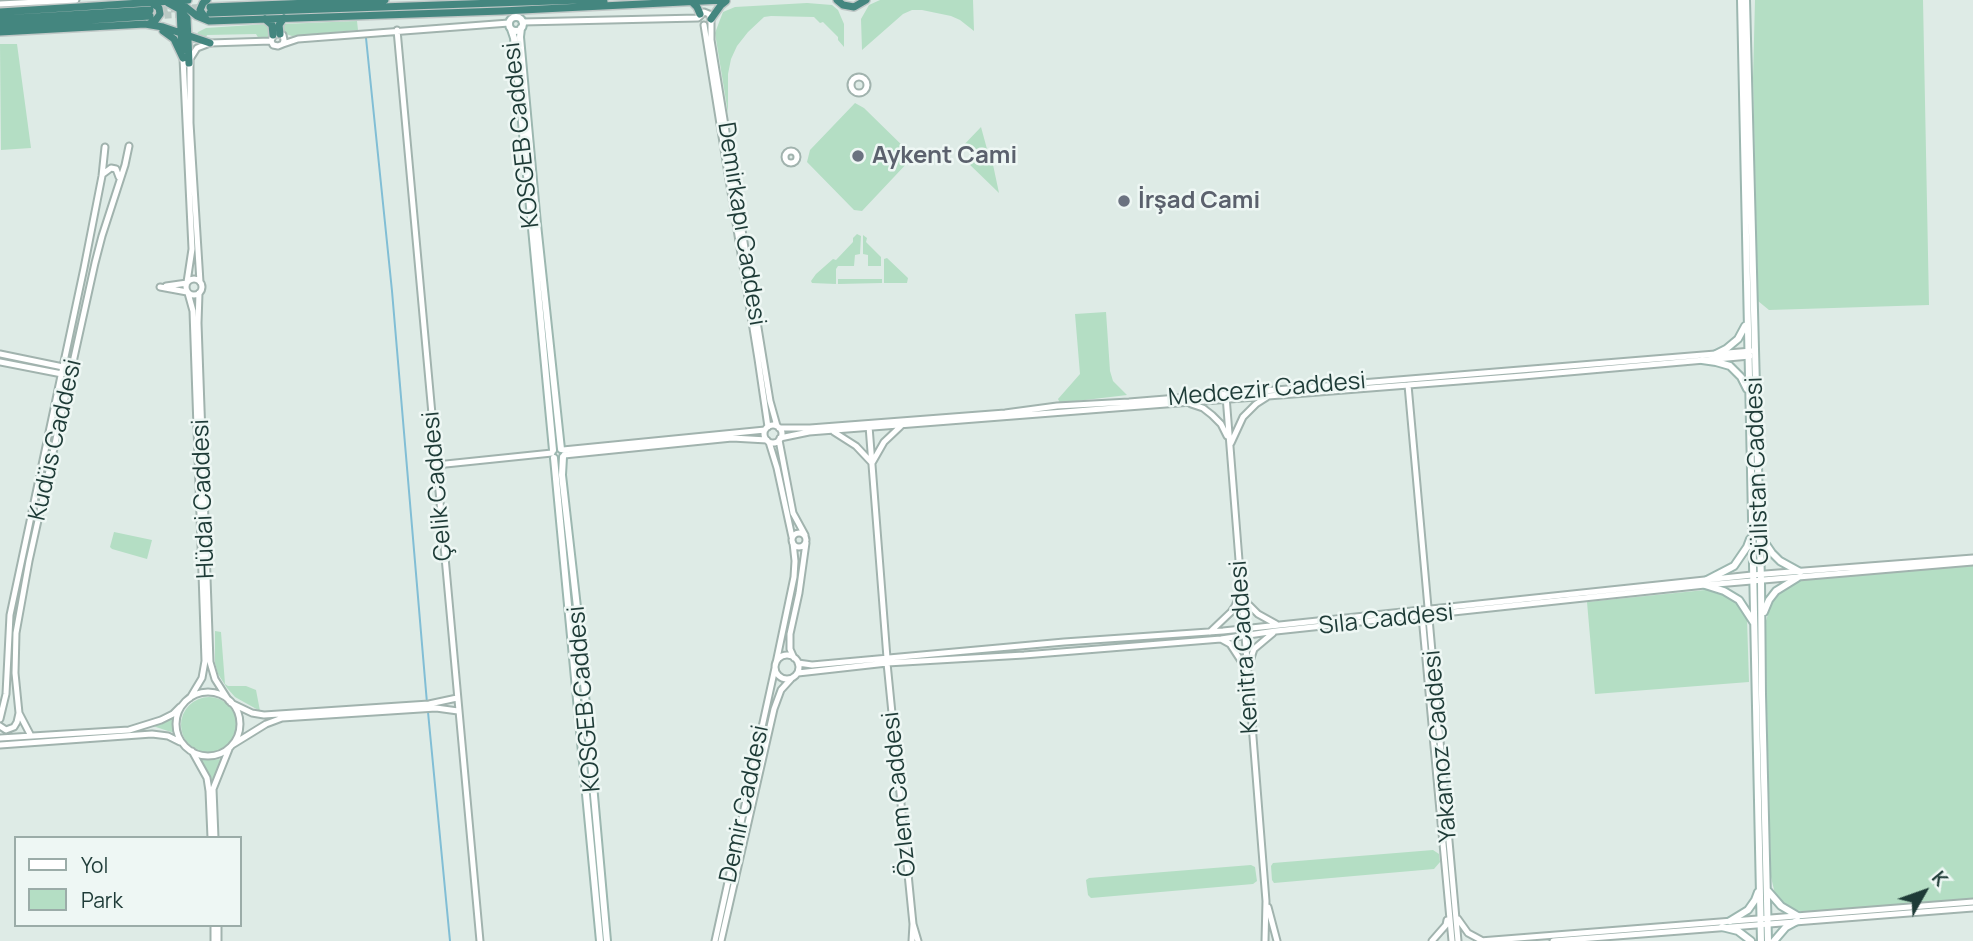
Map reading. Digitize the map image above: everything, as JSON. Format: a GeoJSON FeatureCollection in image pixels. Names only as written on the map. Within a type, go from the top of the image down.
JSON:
{"type":"FeatureCollection","features":[{"type":"Feature","properties":{"kind":"highway"},"geometry":{"type":"LineString","coordinates":[[0,26],[150,10],[165,2],[183,3],[199,18],[210,10],[385,0]]}},
{"type":"Feature","properties":{"kind":"highway"},"geometry":{"type":"LineString","coordinates":[[210,10],[391,8],[581,0],[638,4]]}},
{"type":"Feature","properties":{"kind":"highway"},"geometry":{"type":"LineString","coordinates":[[210,10],[265,18],[285,18],[725,0]]}},
{"type":"Feature","properties":{"kind":"highway"},"geometry":{"type":"LineString","coordinates":[[711,20],[725,0]]}},
{"type":"Feature","properties":{"kind":"highway"},"geometry":{"type":"LineString","coordinates":[[837,1],[854,7],[866,0]]}},
{"type":"Feature","properties":{"kind":"highway"},"geometry":{"type":"LineString","coordinates":[[691,1],[696,5],[699,16]]}},
{"type":"Feature","properties":{"kind":"highway"},"geometry":{"type":"LineString","coordinates":[[183,3],[186,60]]}},
{"type":"Feature","properties":{"kind":"highway"},"geometry":{"type":"LineString","coordinates":[[0,19],[150,10],[157,6],[160,14],[155,21],[145,24]]}},
{"type":"Feature","properties":{"kind":"highway"},"geometry":{"type":"LineString","coordinates":[[334,16],[391,8]]}},
{"type":"Feature","properties":{"kind":"highway"},"geometry":{"type":"LineString","coordinates":[[522,23],[529,9]]}},
{"type":"Feature","properties":{"kind":"highway"},"geometry":{"type":"LineString","coordinates":[[0,12],[150,10]]}},
{"type":"Feature","properties":{"kind":"highway"},"geometry":{"type":"LineString","coordinates":[[502,11],[510,24]]}},
{"type":"Feature","properties":{"kind":"highway"},"geometry":{"type":"LineString","coordinates":[[265,18],[277,36]]}},
{"type":"Feature","properties":{"kind":"highway"},"geometry":{"type":"LineString","coordinates":[[277,36],[279,25],[285,18]]}},
{"type":"Feature","properties":{"kind":"highway"},"geometry":{"type":"LineString","coordinates":[[0,32],[145,24],[210,43]]}},
{"type":"Feature","properties":{"kind":"highway"},"geometry":{"type":"LineString","coordinates":[[130,25],[167,33],[176,42],[186,60]]}},
{"type":"Feature","properties":{"kind":"main road","name":"Gülistan Caddesi"},"geometry":{"type":"LineString","coordinates":[[1743,0],[1747,317],[1751,353],[1748,390],[1752,578],[1758,622]]}},
{"type":"Feature","properties":{"kind":"main road","name":"Gülistan Caddesi"},"geometry":{"type":"LineString","coordinates":[[1743,0],[1751,353],[1761,578],[1758,622],[1763,887],[1764,921],[1768,941]]}},
{"type":"Feature","properties":{"kind":"main road"},"geometry":{"type":"LineString","coordinates":[[516,17],[522,23],[516,30],[510,24],[516,17]]}},
{"type":"Feature","properties":{"kind":"main road","name":"KOSGEB Caddesi"},"geometry":{"type":"LineString","coordinates":[[522,23],[520,37],[537,224],[563,452],[562,475],[578,615],[607,941]]}},
{"type":"Feature","properties":{"kind":"main road","name":"KOSGEB Caddesi"},"geometry":{"type":"LineString","coordinates":[[510,24],[514,38],[600,941]]}},
{"type":"Feature","properties":{"kind":"main road"},"geometry":{"type":"LineString","coordinates":[[1716,354],[1738,340],[1747,317]]}},
{"type":"Feature","properties":{"kind":"main road"},"geometry":{"type":"LineString","coordinates":[[1702,360],[1730,366],[1741,377],[1748,390]]}},
{"type":"Feature","properties":{"kind":"main road"},"geometry":{"type":"LineString","coordinates":[[553,454],[558,447],[563,452]]}},
{"type":"Feature","properties":{"kind":"main road"},"geometry":{"type":"LineString","coordinates":[[1706,582],[1734,566],[1747,547],[1751,534]]}},
{"type":"Feature","properties":{"kind":"main road"},"geometry":{"type":"LineString","coordinates":[[1706,582],[1739,600],[1758,622],[1772,595],[1799,575],[1780,561],[1765,545],[1760,534]]}},
{"type":"Feature","properties":{"kind":"main road"},"geometry":{"type":"LineString","coordinates":[[1730,921],[1748,910],[1763,887],[1798,919],[1786,927],[1774,941]]}},
{"type":"Feature","properties":{"kind":"main road","name":"Gülistan Caddesi"},"geometry":{"type":"LineString","coordinates":[[1761,941],[1764,921]]}},
{"type":"Feature","properties":{"kind":"main road"},"geometry":{"type":"LineString","coordinates":[[1722,928],[1738,931],[1751,941]]}},
{"type":"Feature","properties":{"kind":"street"},"geometry":{"type":"LineString","coordinates":[[0,4],[75,0]]}},
{"type":"Feature","properties":{"kind":"street"},"geometry":{"type":"LineString","coordinates":[[522,23],[699,16],[708,12],[711,20],[704,25],[700,23],[699,16]]}},
{"type":"Feature","properties":{"kind":"street","name":"Demirkapı Caddesi"},"geometry":{"type":"LineString","coordinates":[[711,20],[711,40],[769,401],[778,427]]}},
{"type":"Feature","properties":{"kind":"street"},"geometry":{"type":"LineString","coordinates":[[277,36],[275,46],[298,39],[510,24]]}},
{"type":"Feature","properties":{"kind":"street","name":"Demirkapı Caddesi"},"geometry":{"type":"LineString","coordinates":[[704,25],[760,366],[766,428]]}},
{"type":"Feature","properties":{"kind":"street","name":"Çelik Caddesi"},"geometry":{"type":"LineString","coordinates":[[397,30],[480,941]]}},
{"type":"Feature","properties":{"kind":"street"},"geometry":{"type":"LineString","coordinates":[[188,293],[186,289],[192,255],[186,60],[197,47],[210,43],[277,36],[298,39]]}},
{"type":"Feature","properties":{"kind":"street"},"geometry":{"type":"LineString","coordinates":[[277,36],[284,41],[283,44]]}},
{"type":"Feature","properties":{"kind":"street"},"geometry":{"type":"LineString","coordinates":[[186,60],[202,287],[193,295],[160,288],[187,283],[193,279],[200,282]]}},
{"type":"Feature","properties":{"kind":"street","name":"Kudüs Caddesi"},"geometry":{"type":"LineString","coordinates":[[31,736],[19,713],[15,673],[16,633],[29,561],[95,263],[129,146]]}},
{"type":"Feature","properties":{"kind":"street","name":"Kudüs Caddesi"},"geometry":{"type":"LineString","coordinates":[[0,719],[6,694],[10,614],[102,175],[105,147]]}},
{"type":"Feature","properties":{"kind":"street"},"geometry":{"type":"LineString","coordinates":[[102,175],[111,168],[116,169],[120,181]]}},
{"type":"Feature","properties":{"kind":"street","name":"Hüdai Caddesi"},"geometry":{"type":"LineString","coordinates":[[199,292],[198,333],[210,662],[215,679],[230,702]]}},
{"type":"Feature","properties":{"kind":"street","name":"Hüdai Caddesi"},"geometry":{"type":"LineString","coordinates":[[187,701],[202,678],[205,661],[193,311],[188,293]]}},
{"type":"Feature","properties":{"kind":"street","name":"Medcezir Caddesi"},"geometry":{"type":"LineString","coordinates":[[778,427],[869,425],[1058,406],[1226,396],[1751,353]]}},
{"type":"Feature","properties":{"kind":"street","name":"Medcezir Caddesi"},"geometry":{"type":"LineString","coordinates":[[779,439],[802,433],[869,425],[902,425],[1185,403],[1226,396],[1269,396],[1408,385],[1702,360],[1751,353]]}},
{"type":"Feature","properties":{"kind":"street"},"geometry":{"type":"LineString","coordinates":[[0,354],[62,371]]}},
{"type":"Feature","properties":{"kind":"street"},"geometry":{"type":"LineString","coordinates":[[0,362],[62,371]]}},
{"type":"Feature","properties":{"kind":"street","name":"Yakamoz Caddesi"},"geometry":{"type":"LineString","coordinates":[[1408,385],[1429,608],[1452,941]]}},
{"type":"Feature","properties":{"kind":"street","name":"Kenitra Caddesi"},"geometry":{"type":"LineString","coordinates":[[1226,396],[1266,901]]}},
{"type":"Feature","properties":{"kind":"street"},"geometry":{"type":"LineString","coordinates":[[1230,446],[1243,416],[1269,396]]}},
{"type":"Feature","properties":{"kind":"street"},"geometry":{"type":"LineString","coordinates":[[1185,403],[1203,408],[1212,415],[1224,430],[1230,446]]}},
{"type":"Feature","properties":{"kind":"street"},"geometry":{"type":"LineString","coordinates":[[563,452],[766,428],[772,425],[778,427],[793,513],[806,543],[790,634],[790,649],[796,660],[798,673],[791,679],[780,677],[776,665],[784,656],[796,660],[812,665],[887,661],[1064,642],[1244,632]]}},
{"type":"Feature","properties":{"kind":"street","name":"Özlem Caddesi"},"geometry":{"type":"LineString","coordinates":[[869,425],[887,661],[913,924],[912,941]]}},
{"type":"Feature","properties":{"kind":"street"},"geometry":{"type":"LineString","coordinates":[[831,430],[856,446],[872,463],[884,442],[902,425]]}},
{"type":"Feature","properties":{"kind":"street"},"geometry":{"type":"LineString","coordinates":[[766,428],[764,437],[768,441],[777,468],[793,540],[799,547],[806,543]]}},
{"type":"Feature","properties":{"kind":"street"},"geometry":{"type":"LineString","coordinates":[[563,452],[726,439],[774,442],[779,439]]}},
{"type":"Feature","properties":{"kind":"street"},"geometry":{"type":"LineString","coordinates":[[436,465],[553,454]]}},
{"type":"Feature","properties":{"kind":"street"},"geometry":{"type":"LineString","coordinates":[[793,540],[798,533],[804,535]]}},
{"type":"Feature","properties":{"kind":"street","name":"Demir Caddesi"},"geometry":{"type":"LineString","coordinates":[[715,941],[794,577],[793,540]]}},
{"type":"Feature","properties":{"kind":"street"},"geometry":{"type":"LineString","coordinates":[[1422,613],[1429,608],[1973,560]]}},
{"type":"Feature","properties":{"kind":"street","name":"Sıla Caddesi"},"geometry":{"type":"LineString","coordinates":[[798,673],[887,661],[1024,655],[1221,639],[1244,632],[1278,628],[1422,613],[1429,616],[1706,582]]}},
{"type":"Feature","properties":{"kind":"street"},"geometry":{"type":"LineString","coordinates":[[1241,589],[1252,609],[1278,628],[1254,649],[1247,670]]}},
{"type":"Feature","properties":{"kind":"street"},"geometry":{"type":"LineString","coordinates":[[1210,632],[1235,607],[1241,589]]}},
{"type":"Feature","properties":{"kind":"street","name":"Yakamoz Caddesi"},"geometry":{"type":"LineString","coordinates":[[1422,613],[1452,911],[1458,941]]}},
{"type":"Feature","properties":{"kind":"street"},"geometry":{"type":"LineString","coordinates":[[1221,639],[1230,645],[1247,670]]}},
{"type":"Feature","properties":{"kind":"street","name":"Demir Caddesi"},"geometry":{"type":"LineString","coordinates":[[721,941],[774,709],[778,696],[791,679]]}},
{"type":"Feature","properties":{"kind":"street"},"geometry":{"type":"LineString","coordinates":[[0,738],[129,730],[161,720],[197,695],[210,693],[218,694],[262,715],[418,707]]}},
{"type":"Feature","properties":{"kind":"street"},"geometry":{"type":"LineString","coordinates":[[0,745],[152,734],[167,736],[202,756],[212,756],[221,754],[266,724],[282,718],[436,705],[457,698]]}},
{"type":"Feature","properties":{"kind":"street"},"geometry":{"type":"LineString","coordinates":[[182,743],[176,722],[187,701]]}},
{"type":"Feature","properties":{"kind":"street"},"geometry":{"type":"LineString","coordinates":[[213,836],[213,789],[238,736],[240,726],[239,716],[230,702]]}},
{"type":"Feature","properties":{"kind":"street"},"geometry":{"type":"LineString","coordinates":[[436,705],[458,711]]}},
{"type":"Feature","properties":{"kind":"street"},"geometry":{"type":"LineString","coordinates":[[0,726],[6,730],[10,729],[18,722],[19,713]]}},
{"type":"Feature","properties":{"kind":"street"},"geometry":{"type":"LineString","coordinates":[[192,751],[207,778],[213,836]]}},
{"type":"Feature","properties":{"kind":"street"},"geometry":{"type":"LineString","coordinates":[[1265,941],[1266,901]]}},
{"type":"Feature","properties":{"kind":"street"},"geometry":{"type":"LineString","coordinates":[[1266,901],[1277,941]]}},
{"type":"Feature","properties":{"kind":"street"},"geometry":{"type":"LineString","coordinates":[[1798,919],[1973,902]]}},
{"type":"Feature","properties":{"kind":"street"},"geometry":{"type":"LineString","coordinates":[[1452,911],[1465,929],[1482,941],[1730,921],[1973,908]]}},
{"type":"Feature","properties":{"kind":"street"},"geometry":{"type":"LineString","coordinates":[[1432,941],[1446,925],[1452,911]]}},
{"type":"Feature","properties":{"kind":"street"},"geometry":{"type":"LineString","coordinates":[[1553,941],[1722,928],[1764,921]]}},
{"type":"Feature","properties":{"kind":"street","name":"Özlem Caddesi"},"geometry":{"type":"LineString","coordinates":[[913,924],[918,941]]}},
{"type":"Feature","properties":{"kind":"green space"},"geometry":{"type":"Polygon","coordinates":[[[880,0],[973,0],[974,31],[951,16],[912,10],[903,14],[862,50],[861,19],[869,5],[880,0]]]}},
{"type":"Feature","properties":{"kind":"green space"},"geometry":{"type":"Polygon","coordinates":[[[1755,0],[1923,0],[1929,305],[1769,310],[1758,301],[1753,78],[1755,0]]]}},
{"type":"Feature","properties":{"kind":"green space"},"geometry":{"type":"Polygon","coordinates":[[[807,3],[832,5],[838,10],[844,24],[844,47],[823,22],[820,23],[814,17],[764,17],[737,46],[731,59],[728,74],[728,113],[715,33],[723,12],[735,7],[807,3]]]}},
{"type":"Feature","properties":{"kind":"green space"},"geometry":{"type":"Polygon","coordinates":[[[357,21],[358,30],[292,36],[282,30],[283,24],[357,21]]]}},
{"type":"Feature","properties":{"kind":"green space"},"geometry":{"type":"Polygon","coordinates":[[[268,24],[271,30],[268,39],[259,39],[256,34],[207,35],[205,40],[196,37],[198,32],[206,28],[268,24]]]}},
{"type":"Feature","properties":{"kind":"green space"},"geometry":{"type":"Polygon","coordinates":[[[0,44],[17,44],[31,148],[1,150],[0,44]]]}},
{"type":"Feature","properties":{"kind":"green space"},"geometry":{"type":"Polygon","coordinates":[[[855,103],[864,108],[911,154],[910,160],[862,211],[854,210],[807,162],[810,150],[855,103]]]}},
{"type":"Feature","properties":{"kind":"green space"},"geometry":{"type":"Polygon","coordinates":[[[981,127],[987,149],[959,150],[981,127]]]}},
{"type":"Feature","properties":{"kind":"green space"},"geometry":{"type":"Polygon","coordinates":[[[992,160],[999,193],[966,161],[992,160]]]}},
{"type":"Feature","properties":{"kind":"green space"},"geometry":{"type":"Polygon","coordinates":[[[857,234],[861,236],[860,254],[855,255],[854,266],[838,266],[836,284],[812,283],[816,274],[833,259],[836,260],[857,234]]]}},
{"type":"Feature","properties":{"kind":"green space"},"geometry":{"type":"Polygon","coordinates":[[[863,235],[867,238],[866,242],[881,257],[881,266],[868,266],[868,255],[863,254],[863,235]]]}},
{"type":"Feature","properties":{"kind":"green space"},"geometry":{"type":"Polygon","coordinates":[[[887,258],[908,278],[907,283],[884,283],[884,259],[887,258]]]}},
{"type":"Feature","properties":{"kind":"green space"},"geometry":{"type":"Polygon","coordinates":[[[838,279],[882,279],[882,283],[838,284],[838,279]]]}},
{"type":"Feature","properties":{"kind":"green space"},"geometry":{"type":"Polygon","coordinates":[[[1106,312],[1110,371],[1113,381],[1127,395],[1060,403],[1058,399],[1080,374],[1075,314],[1106,312]]]}},
{"type":"Feature","properties":{"kind":"green space"},"geometry":{"type":"Polygon","coordinates":[[[114,532],[152,540],[147,559],[112,549],[110,547],[114,532]]]}},
{"type":"Feature","properties":{"kind":"green space"},"geometry":{"type":"Polygon","coordinates":[[[1973,565],[1973,899],[1812,911],[1788,907],[1775,894],[1771,877],[1765,624],[1772,601],[1793,582],[1804,580],[1973,565]]]}},
{"type":"Feature","properties":{"kind":"green space"},"geometry":{"type":"Polygon","coordinates":[[[1714,590],[1734,600],[1747,619],[1749,682],[1595,694],[1587,602],[1714,590]]]}},
{"type":"Feature","properties":{"kind":"green space"},"geometry":{"type":"Polygon","coordinates":[[[215,631],[221,632],[225,684],[256,690],[260,711],[235,697],[227,688],[218,674],[215,663],[215,631]]]}},
{"type":"Feature","properties":{"kind":"green space"},"geometry":{"type":"Polygon","coordinates":[[[203,697],[215,697],[225,701],[233,709],[237,725],[233,741],[225,749],[215,753],[203,753],[193,749],[185,741],[181,731],[181,719],[185,709],[193,701],[203,697]]]}},
{"type":"Feature","properties":{"kind":"green space"},"geometry":{"type":"Polygon","coordinates":[[[177,713],[177,734],[153,726],[177,713]]]}},
{"type":"Feature","properties":{"kind":"green space"},"geometry":{"type":"Polygon","coordinates":[[[224,759],[216,772],[212,787],[199,760],[224,759]]]}},
{"type":"Feature","properties":{"kind":"green space"},"geometry":{"type":"Polygon","coordinates":[[[1433,850],[1439,854],[1440,862],[1434,869],[1274,883],[1272,880],[1273,863],[1433,850]]]}},
{"type":"Feature","properties":{"kind":"green space"},"geometry":{"type":"Polygon","coordinates":[[[1251,865],[1255,867],[1257,881],[1253,884],[1091,898],[1088,895],[1086,880],[1089,878],[1251,865]]]}},
{"type":"Feature","properties":{"kind":"waterway"},"geometry":{"type":"LineString","coordinates":[[366,38],[392,291],[427,703]]}},
{"type":"Feature","properties":{"kind":"waterway"},"geometry":{"type":"LineString","coordinates":[[428,712],[450,941]]}},
{"type":"Feature","properties":{"kind":"tunnel"},"geometry":{"type":"LineString","coordinates":[[150,10],[210,7]]}},
{"type":"Feature","properties":{"kind":"tunnel"},"geometry":{"type":"LineString","coordinates":[[154,16],[184,14]]}},
{"type":"Feature","properties":{"kind":"place","name":"Aykent Cami"},"geometry":{"type":"Point","coordinates":[858,156]}},
{"type":"Feature","properties":{"kind":"place","name":"İrşad Cami"},"geometry":{"type":"Point","coordinates":[1124,201]}}]}
